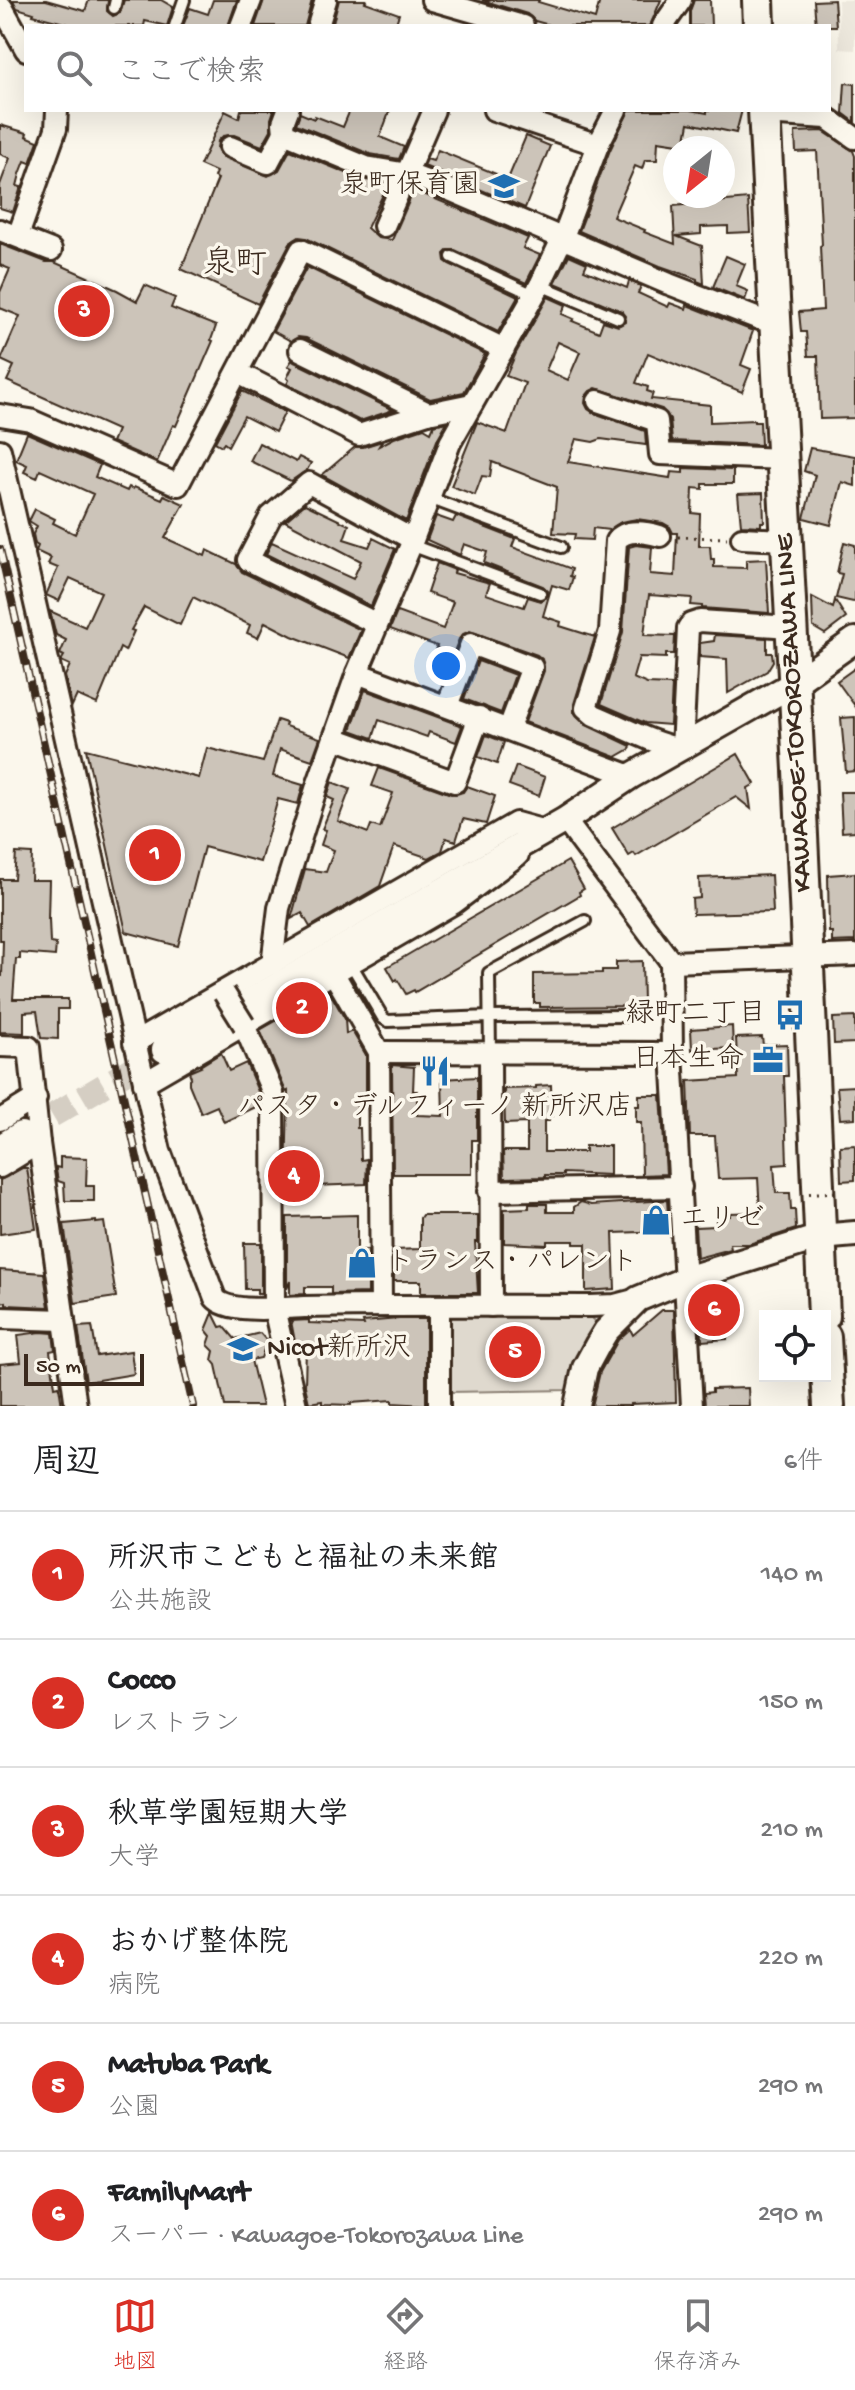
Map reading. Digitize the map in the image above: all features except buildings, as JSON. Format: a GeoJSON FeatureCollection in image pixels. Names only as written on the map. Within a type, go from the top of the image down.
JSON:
{"type":"FeatureCollection","features":[{"type":"Feature","properties":{"kind":"main road"},"geometry":{"type":"LineString","coordinates":[[758,0],[759,24]]}},
{"type":"Feature","properties":{"kind":"main road","name":"KAWAGOE-TOKOROZAWA LINE"},"geometry":{"type":"LineString","coordinates":[[765,112],[824,1310]]}},
{"type":"Feature","properties":{"kind":"main road"},"geometry":{"type":"LineString","coordinates":[[828,1382],[829,1406]]}},
{"type":"Feature","properties":{"kind":"street"},"geometry":{"type":"LineString","coordinates":[[242,24],[251,0]]}},
{"type":"Feature","properties":{"kind":"street"},"geometry":{"type":"LineString","coordinates":[[319,24],[326,0]]}},
{"type":"Feature","properties":{"kind":"street"},"geometry":{"type":"LineString","coordinates":[[432,0],[516,24]]}},
{"type":"Feature","properties":{"kind":"street"},"geometry":{"type":"LineString","coordinates":[[664,24],[681,0]]}},
{"type":"Feature","properties":{"kind":"street"},"geometry":{"type":"LineString","coordinates":[[2,7],[24,46]]}},
{"type":"Feature","properties":{"kind":"street"},"geometry":{"type":"LineString","coordinates":[[51,250],[9,233],[56,129],[57,112]]}},
{"type":"Feature","properties":{"kind":"street"},"geometry":{"type":"LineString","coordinates":[[230,147],[268,163],[284,133],[283,123],[287,112]]}},
{"type":"Feature","properties":{"kind":"street"},"geometry":{"type":"LineString","coordinates":[[384,226],[433,112]]}},
{"type":"Feature","properties":{"kind":"street"},"geometry":{"type":"LineString","coordinates":[[500,112],[598,145]]}},
{"type":"Feature","properties":{"kind":"street"},"geometry":{"type":"LineString","coordinates":[[272,964],[284,887],[357,673],[450,443],[537,290],[563,237],[598,145],[615,112]]}},
{"type":"Feature","properties":{"kind":"street"},"geometry":{"type":"LineString","coordinates":[[771,112],[827,118],[855,138]]}},
{"type":"Feature","properties":{"kind":"street"},"geometry":{"type":"LineString","coordinates":[[284,133],[366,167],[408,174],[669,284],[759,319],[776,321]]}},
{"type":"Feature","properties":{"kind":"street"},"geometry":{"type":"LineString","coordinates":[[0,415],[30,420],[178,485],[301,250],[504,349]]}},
{"type":"Feature","properties":{"kind":"street"},"geometry":{"type":"LineString","coordinates":[[300,350],[428,413]]}},
{"type":"Feature","properties":{"kind":"street"},"geometry":{"type":"LineString","coordinates":[[238,373],[359,435],[428,413],[472,404]]}},
{"type":"Feature","properties":{"kind":"street"},"geometry":{"type":"LineString","coordinates":[[598,401],[657,421],[660,454],[782,459]]}},
{"type":"Feature","properties":{"kind":"street"},"geometry":{"type":"LineString","coordinates":[[0,450],[160,1151],[215,1298],[220,1304],[274,1308],[615,1305],[820,1237],[855,1234]]}},
{"type":"Feature","properties":{"kind":"street"},"geometry":{"type":"LineString","coordinates":[[377,624],[248,560],[271,516],[309,483],[412,542]]}},
{"type":"Feature","properties":{"kind":"street"},"geometry":{"type":"LineString","coordinates":[[660,536],[626,532],[616,541],[610,631],[586,708],[594,715],[651,738],[660,745],[682,749]]}},
{"type":"Feature","properties":{"kind":"street"},"geometry":{"type":"LineString","coordinates":[[742,538],[786,540]]}},
{"type":"Feature","properties":{"kind":"street"},"geometry":{"type":"LineString","coordinates":[[682,749],[688,628],[691,624],[700,621],[790,627]]}},
{"type":"Feature","properties":{"kind":"street"},"geometry":{"type":"LineString","coordinates":[[164,1050],[793,684],[855,640]]}},
{"type":"Feature","properties":{"kind":"street"},"geometry":{"type":"LineString","coordinates":[[447,706],[471,644],[532,667],[509,728]]}},
{"type":"Feature","properties":{"kind":"street"},"geometry":{"type":"LineString","coordinates":[[357,673],[631,776]]}},
{"type":"Feature","properties":{"kind":"street"},"geometry":{"type":"LineString","coordinates":[[334,738],[455,782],[479,717]]}},
{"type":"Feature","properties":{"kind":"street"},"geometry":{"type":"LineString","coordinates":[[134,1043],[516,823],[555,825],[671,962],[672,1053],[692,1406]]}},
{"type":"Feature","properties":{"kind":"street"},"geometry":{"type":"LineString","coordinates":[[144,1083],[454,903],[506,866],[555,825]]}},
{"type":"Feature","properties":{"kind":"street"},"geometry":{"type":"LineString","coordinates":[[671,962],[855,955]]}},
{"type":"Feature","properties":{"kind":"street"},"geometry":{"type":"LineString","coordinates":[[342,969],[379,1052],[381,1305]]}},
{"type":"Feature","properties":{"kind":"street"},"geometry":{"type":"LineString","coordinates":[[224,993],[244,1025],[273,1093],[274,1308],[296,1406]]}},
{"type":"Feature","properties":{"kind":"street"},"geometry":{"type":"LineString","coordinates":[[0,1046],[29,1047],[36,1098],[20,1141],[0,1167]]}},
{"type":"Feature","properties":{"kind":"street"},"geometry":{"type":"LineString","coordinates":[[379,1052],[672,1053]]}},
{"type":"Feature","properties":{"kind":"street"},"geometry":{"type":"LineString","coordinates":[[490,1053],[491,1306]]}},
{"type":"Feature","properties":{"kind":"street"},"geometry":{"type":"LineString","coordinates":[[0,1120],[36,1098]]}},
{"type":"Feature","properties":{"kind":"street"},"geometry":{"type":"LineString","coordinates":[[20,1141],[64,1320],[76,1406]]}},
{"type":"Feature","properties":{"kind":"street"},"geometry":{"type":"LineString","coordinates":[[489,1191],[681,1187]]}},
{"type":"Feature","properties":{"kind":"street"},"geometry":{"type":"LineString","coordinates":[[577,1406],[585,1368],[598,1344],[606,1331],[638,1299]]}},
{"type":"Feature","properties":{"kind":"street"},"geometry":{"type":"LineString","coordinates":[[439,1306],[439,1406]]}},
{"type":"Feature","properties":{"kind":"street"},"geometry":{"type":"LineString","coordinates":[[0,1318],[64,1320]]}},
{"type":"Feature","properties":{"kind":"lane"},"geometry":{"type":"LineString","coordinates":[[176,24],[184,0]]}},
{"type":"Feature","properties":{"kind":"lane"},"geometry":{"type":"LineString","coordinates":[[452,257],[618,318]]}},
{"type":"Feature","properties":{"kind":"lane"},"geometry":{"type":"LineString","coordinates":[[429,498],[561,547]]}},
{"type":"Feature","properties":{"kind":"lane"},"geometry":{"type":"LineString","coordinates":[[412,542],[540,593]]}},
{"type":"Feature","properties":{"kind":"lane"},"geometry":{"type":"LineString","coordinates":[[490,1053],[489,973],[585,921]]}},
{"type":"Feature","properties":{"kind":"lane"},"geometry":{"type":"LineString","coordinates":[[342,969],[388,1021],[625,1016]]}},
{"type":"Feature","properties":{"kind":"path"},"geometry":{"type":"LineString","coordinates":[[660,536],[742,538]]}},
{"type":"Feature","properties":{"kind":"path"},"geometry":{"type":"LineString","coordinates":[[801,1194],[836,1192]]}},
{"type":"Feature","properties":{"kind":"shaded area"},"geometry":{"type":"Polygon","coordinates":[[[838,0],[855,0],[855,50],[839,49],[838,0]]]}},
{"type":"Feature","properties":{"kind":"shaded area"},"geometry":{"type":"Polygon","coordinates":[[[449,1314],[588,1314],[596,1322],[570,1390],[450,1392],[449,1314]]]}},
{"type":"Feature","properties":{"kind":"tunnel"},"geometry":{"type":"LineString","coordinates":[[21,1134],[164,1050]]}},
{"type":"Feature","properties":{"kind":"railway"},"geometry":{"type":"LineString","coordinates":[[0,549],[193,1406]]}},
{"type":"Feature","properties":{"kind":"place","name":"泉町保育園"},"geometry":{"type":"Point","coordinates":[504,186]}},
{"type":"Feature","properties":{"kind":"place","name":"秋草学園短期大学"},"geometry":{"type":"Point","coordinates":[84,311]}},
{"type":"Feature","properties":{"kind":"place","name":"所沢市こどもと福祉の未来館"},"geometry":{"type":"Point","coordinates":[155,855]}},
{"type":"Feature","properties":{"kind":"place","name":"Cocco"},"geometry":{"type":"Point","coordinates":[302,1008]}},
{"type":"Feature","properties":{"kind":"place","name":"緑町二丁目"},"geometry":{"type":"Point","coordinates":[790,1015]}},
{"type":"Feature","properties":{"kind":"place","name":"日本生命"},"geometry":{"type":"Point","coordinates":[768,1060]}},
{"type":"Feature","properties":{"kind":"place","name":"パスタ・デルフィーノ 新所沢店"},"geometry":{"type":"Point","coordinates":[435,1071]}},
{"type":"Feature","properties":{"kind":"place","name":"おかげ整体院"},"geometry":{"type":"Point","coordinates":[294,1176]}},
{"type":"Feature","properties":{"kind":"place","name":"エリゼ"},"geometry":{"type":"Point","coordinates":[656,1220]}},
{"type":"Feature","properties":{"kind":"place","name":"トランス・パレント"},"geometry":{"type":"Point","coordinates":[362,1263]}},
{"type":"Feature","properties":{"kind":"place","name":"FamilyMart"},"geometry":{"type":"Point","coordinates":[714,1310]}},
{"type":"Feature","properties":{"kind":"place","name":"Nicot新所沢"},"geometry":{"type":"Point","coordinates":[243,1349]}},
{"type":"Feature","properties":{"kind":"place","name":"Matuba Park"},"geometry":{"type":"Point","coordinates":[515,1352]}},
{"type":"Feature","properties":{"kind":"district","name":"泉町"},"geometry":{"type":"Point","coordinates":[235,266]}}]}
